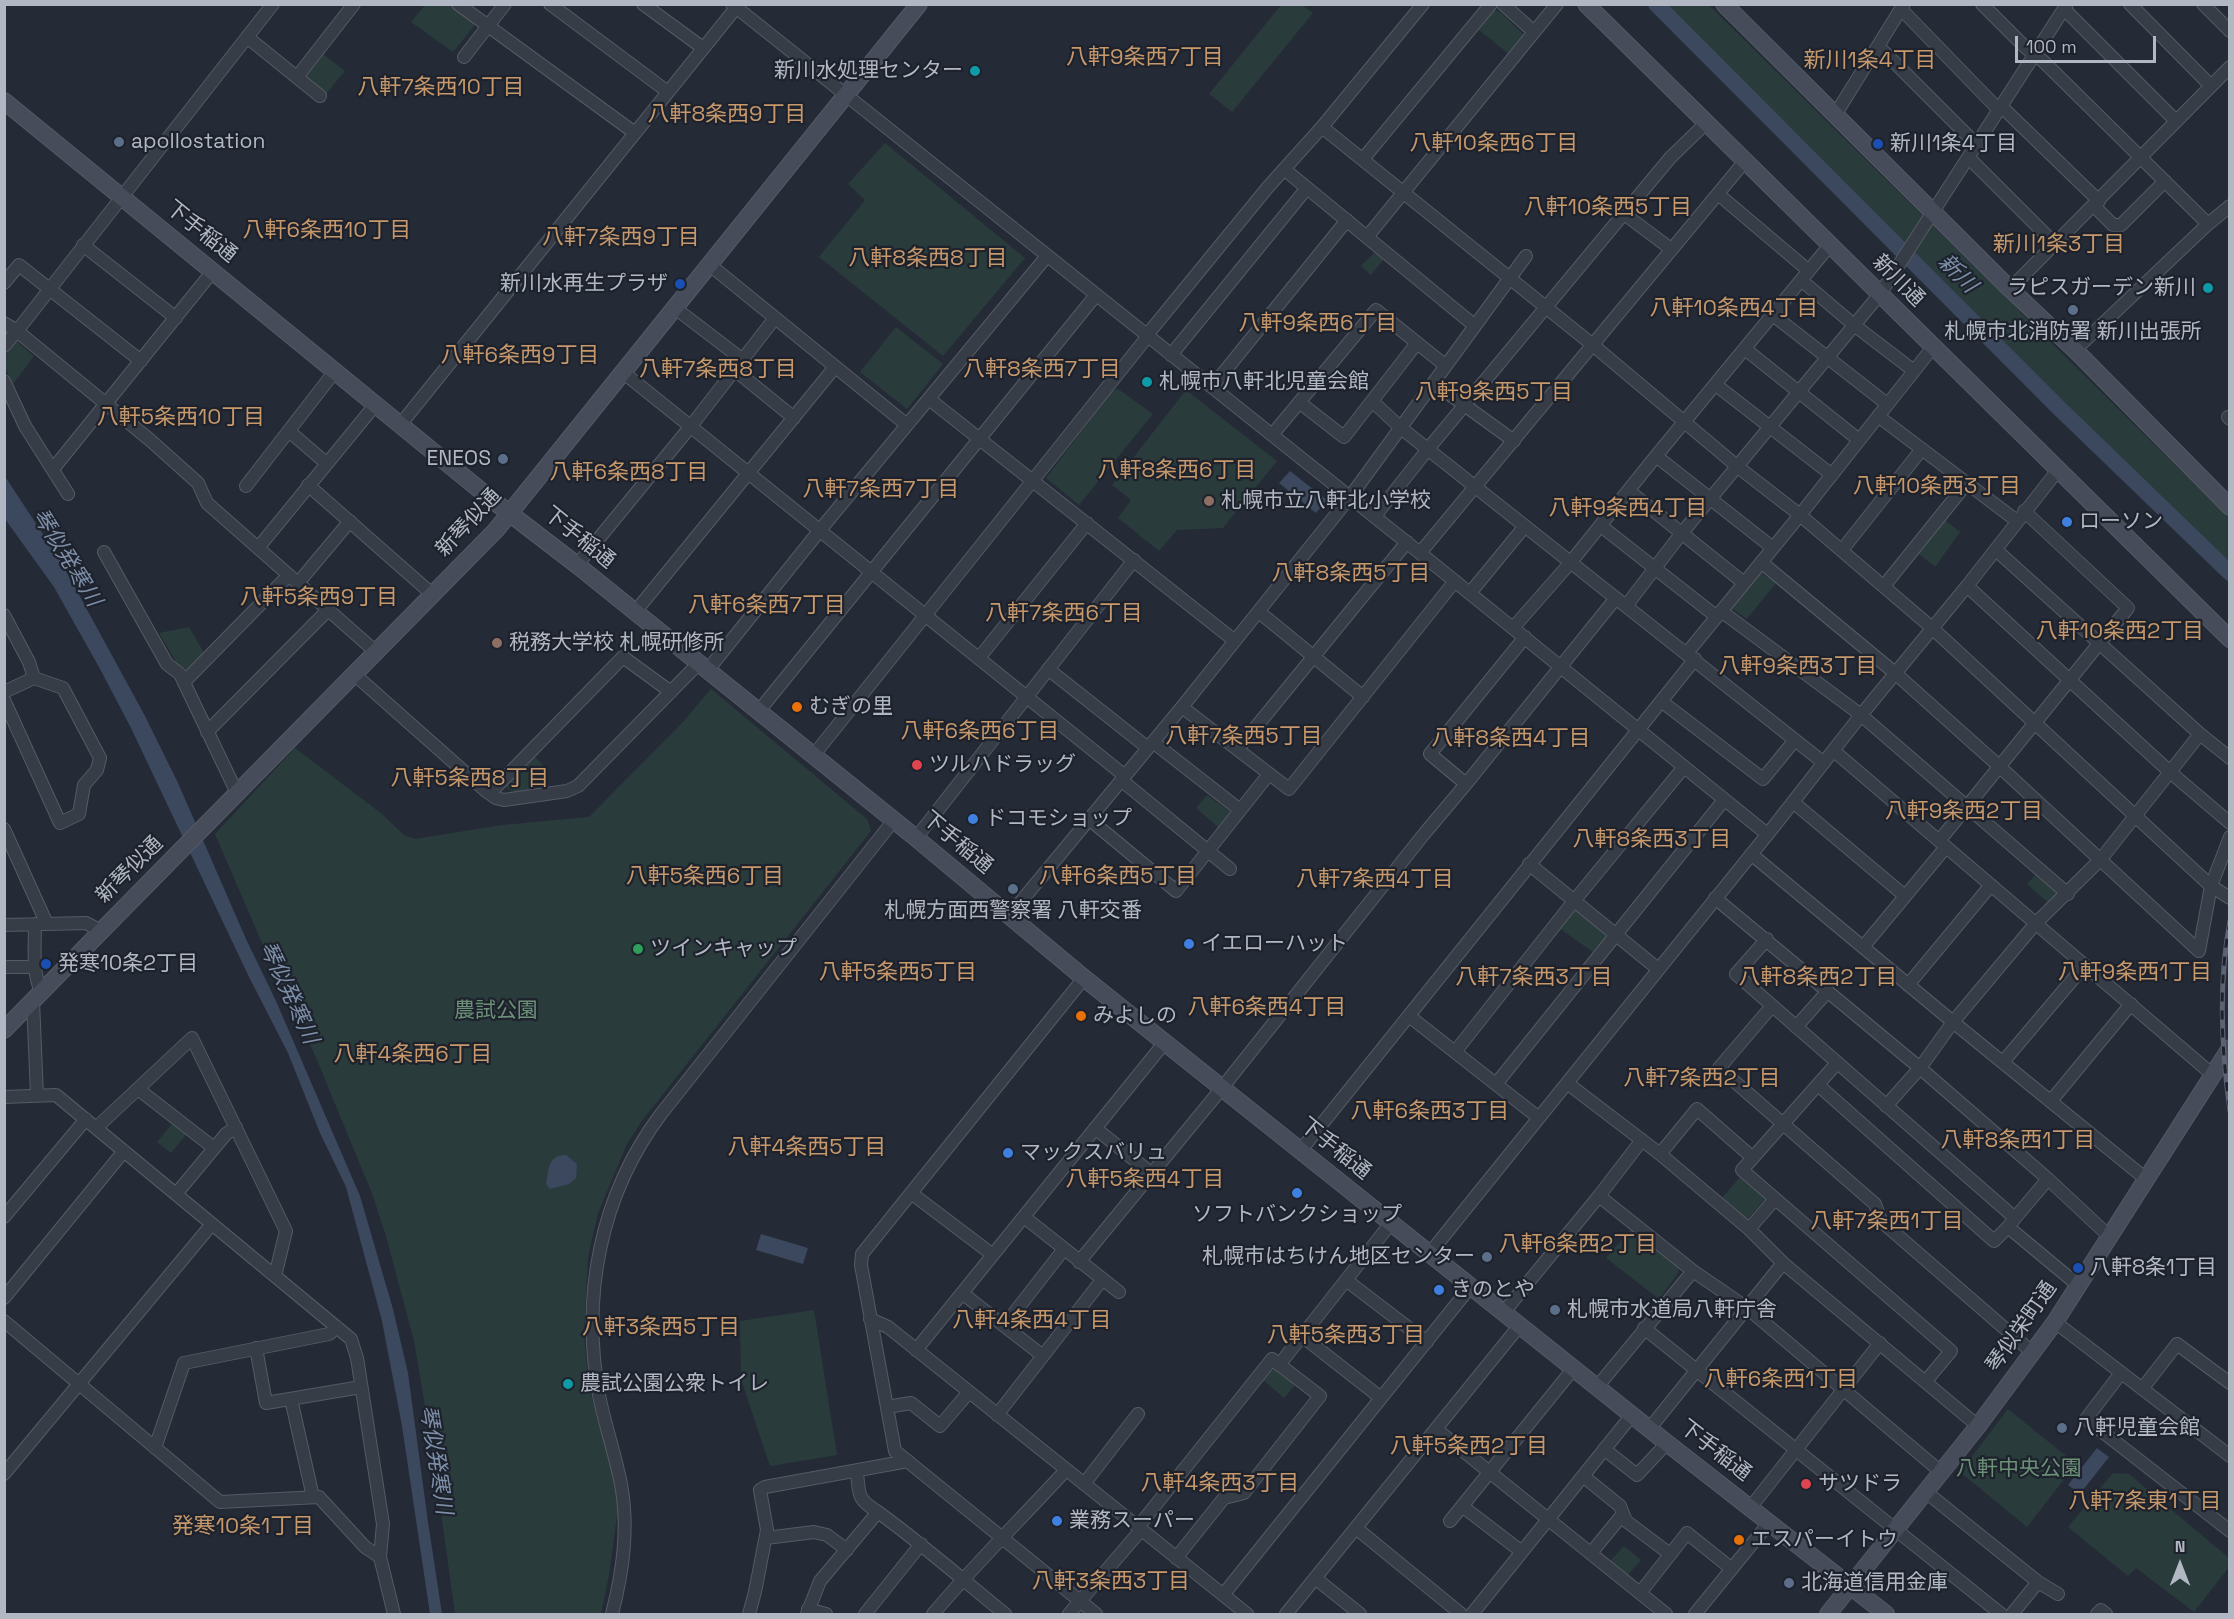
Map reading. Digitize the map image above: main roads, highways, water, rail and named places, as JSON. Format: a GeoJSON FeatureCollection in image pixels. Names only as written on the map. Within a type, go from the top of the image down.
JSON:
{"type":"FeatureCollection","features":[{"type":"Feature","properties":{"kind":"main road","name":"新琴似通"},"geometry":{"type":"LineString","coordinates":[[4,1030],[511,512],[919,4]]}},
{"type":"Feature","properties":{"kind":"main road","name":"新川通"},"geometry":{"type":"LineString","coordinates":[[1586,4],[1830,245],[1883,290],[1933,347],[2229,639]]}},
{"type":"Feature","properties":{"kind":"main road"},"geometry":{"type":"LineString","coordinates":[[1732,7],[1930,218],[2075,350],[2229,507]]}},
{"type":"Feature","properties":{"kind":"main road","name":"下手稲通"},"geometry":{"type":"LineString","coordinates":[[4,101],[375,405],[894,820],[1084,978],[1667,1443],[1886,1614]]}},
{"type":"Feature","properties":{"kind":"main road","name":"琴似栄町通"},"geometry":{"type":"LineString","coordinates":[[1828,1614],[1978,1426],[2055,1322],[2229,1048]]}},
{"type":"Feature","properties":{"kind":"water"},"geometry":{"type":"Polygon","coordinates":[[[1290,471],[1327,500],[1316,513],[1279,483],[1290,471]]]}},
{"type":"Feature","properties":{"kind":"water"},"geometry":{"type":"Polygon","coordinates":[[[4,475],[60,560],[145,716],[178,783],[246,939],[276,1001],[360,1196],[393,1309],[408,1373],[442,1614],[430,1614],[402,1426],[382,1321],[346,1187],[320,1133],[288,1053],[249,977],[131,728],[54,587],[5,519],[4,475]]]}},
{"type":"Feature","properties":{"kind":"water"},"geometry":{"type":"Polygon","coordinates":[[[566,1155],[577,1164],[576,1178],[569,1184],[550,1189],[546,1184],[550,1165],[555,1158],[566,1155]]]}},
{"type":"Feature","properties":{"kind":"water"},"geometry":{"type":"Polygon","coordinates":[[[761,1234],[808,1248],[803,1264],[756,1250],[761,1234]]]}},
{"type":"Feature","properties":{"kind":"water"},"geometry":{"type":"Polygon","coordinates":[[[2097,1448],[2109,1457],[2080,1494],[2068,1485],[2097,1448]]]}},
{"type":"Feature","properties":{"kind":"waterway","name":"新川"},"geometry":{"type":"LineString","coordinates":[[1656,4],[2059,408],[2230,573]]}},
{"type":"Feature","properties":{"kind":"railway"},"geometry":{"type":"LineString","coordinates":[[2230,921],[2222,992],[2230,1111]]}},
{"type":"Feature","properties":{"kind":"place","name":"新川水処理センター"},"geometry":{"type":"Point","coordinates":[975,71]}},
{"type":"Feature","properties":{"kind":"place","name":"apollostation"},"geometry":{"type":"Point","coordinates":[119,142]}},
{"type":"Feature","properties":{"kind":"place","name":"新川1条4丁目"},"geometry":{"type":"Point","coordinates":[1878,144]}},
{"type":"Feature","properties":{"kind":"place","name":"新川水再生プラザ"},"geometry":{"type":"Point","coordinates":[680,284]}},
{"type":"Feature","properties":{"kind":"place","name":"ラピスガーデン新川"},"geometry":{"type":"Point","coordinates":[2208,288]}},
{"type":"Feature","properties":{"kind":"place","name":"札幌市北消防署 新川出張所"},"geometry":{"type":"Point","coordinates":[2073,310]}},
{"type":"Feature","properties":{"kind":"place","name":"札幌市八軒北児童会館"},"geometry":{"type":"Point","coordinates":[1147,382]}},
{"type":"Feature","properties":{"kind":"place","name":"ENEOS"},"geometry":{"type":"Point","coordinates":[503,459]}},
{"type":"Feature","properties":{"kind":"place","name":"札幌市立八軒北小学校"},"geometry":{"type":"Point","coordinates":[1209,501]}},
{"type":"Feature","properties":{"kind":"place","name":"ローソン"},"geometry":{"type":"Point","coordinates":[2067,522]}},
{"type":"Feature","properties":{"kind":"place","name":"税務大学校 札幌研修所"},"geometry":{"type":"Point","coordinates":[497,643]}},
{"type":"Feature","properties":{"kind":"place","name":"むぎの里"},"geometry":{"type":"Point","coordinates":[797,707]}},
{"type":"Feature","properties":{"kind":"place","name":"ツルハドラッグ"},"geometry":{"type":"Point","coordinates":[917,765]}},
{"type":"Feature","properties":{"kind":"place","name":"ドコモショップ"},"geometry":{"type":"Point","coordinates":[973,819]}},
{"type":"Feature","properties":{"kind":"place","name":"札幌方面西警察署 八軒交番"},"geometry":{"type":"Point","coordinates":[1013,889]}},
{"type":"Feature","properties":{"kind":"place","name":"イエローハット"},"geometry":{"type":"Point","coordinates":[1189,944]}},
{"type":"Feature","properties":{"kind":"place","name":"ツインキャップ"},"geometry":{"type":"Point","coordinates":[638,949]}},
{"type":"Feature","properties":{"kind":"place","name":"発寒10条2丁目"},"geometry":{"type":"Point","coordinates":[46,964]}},
{"type":"Feature","properties":{"kind":"place","name":"みよしの"},"geometry":{"type":"Point","coordinates":[1081,1016]}},
{"type":"Feature","properties":{"kind":"place","name":"マックスバリュ"},"geometry":{"type":"Point","coordinates":[1008,1153]}},
{"type":"Feature","properties":{"kind":"place","name":"ソフトバンクショップ"},"geometry":{"type":"Point","coordinates":[1297,1193]}},
{"type":"Feature","properties":{"kind":"place","name":"札幌市はちけん地区センター"},"geometry":{"type":"Point","coordinates":[1487,1257]}},
{"type":"Feature","properties":{"kind":"place","name":"八軒8条1丁目"},"geometry":{"type":"Point","coordinates":[2078,1268]}},
{"type":"Feature","properties":{"kind":"place","name":"きのとや"},"geometry":{"type":"Point","coordinates":[1439,1290]}},
{"type":"Feature","properties":{"kind":"place","name":"札幌市水道局八軒庁舎"},"geometry":{"type":"Point","coordinates":[1555,1310]}},
{"type":"Feature","properties":{"kind":"place","name":"農試公園公衆トイレ"},"geometry":{"type":"Point","coordinates":[568,1384]}},
{"type":"Feature","properties":{"kind":"place","name":"八軒児童会館"},"geometry":{"type":"Point","coordinates":[2062,1428]}},
{"type":"Feature","properties":{"kind":"place","name":"サツドラ"},"geometry":{"type":"Point","coordinates":[1806,1484]}},
{"type":"Feature","properties":{"kind":"place","name":"業務スーパー"},"geometry":{"type":"Point","coordinates":[1057,1521]}},
{"type":"Feature","properties":{"kind":"place","name":"エスパーイトウ"},"geometry":{"type":"Point","coordinates":[1739,1540]}},
{"type":"Feature","properties":{"kind":"place","name":"北海道信用金庫"},"geometry":{"type":"Point","coordinates":[1789,1583]}},
{"type":"Feature","properties":{"kind":"district","name":"八軒9条西7丁目"},"geometry":{"type":"Point","coordinates":[1145,58]}},
{"type":"Feature","properties":{"kind":"district","name":"新川1条4丁目"},"geometry":{"type":"Point","coordinates":[1870,61]}},
{"type":"Feature","properties":{"kind":"district","name":"八軒7条西10丁目"},"geometry":{"type":"Point","coordinates":[441,88]}},
{"type":"Feature","properties":{"kind":"district","name":"八軒8条西9丁目"},"geometry":{"type":"Point","coordinates":[727,115]}},
{"type":"Feature","properties":{"kind":"district","name":"八軒10条西6丁目"},"geometry":{"type":"Point","coordinates":[1494,144]}},
{"type":"Feature","properties":{"kind":"district","name":"八軒10条西5丁目"},"geometry":{"type":"Point","coordinates":[1608,208]}},
{"type":"Feature","properties":{"kind":"district","name":"八軒6条西10丁目"},"geometry":{"type":"Point","coordinates":[327,231]}},
{"type":"Feature","properties":{"kind":"district","name":"八軒7条西9丁目"},"geometry":{"type":"Point","coordinates":[621,238]}},
{"type":"Feature","properties":{"kind":"district","name":"新川1条3丁目"},"geometry":{"type":"Point","coordinates":[2059,245]}},
{"type":"Feature","properties":{"kind":"district","name":"八軒8条西8丁目"},"geometry":{"type":"Point","coordinates":[928,259]}},
{"type":"Feature","properties":{"kind":"district","name":"八軒10条西4丁目"},"geometry":{"type":"Point","coordinates":[1734,309]}},
{"type":"Feature","properties":{"kind":"district","name":"八軒9条西6丁目"},"geometry":{"type":"Point","coordinates":[1318,324]}},
{"type":"Feature","properties":{"kind":"district","name":"八軒6条西9丁目"},"geometry":{"type":"Point","coordinates":[520,356]}},
{"type":"Feature","properties":{"kind":"district","name":"八軒7条西8丁目"},"geometry":{"type":"Point","coordinates":[718,370]}},
{"type":"Feature","properties":{"kind":"district","name":"八軒8条西7丁目"},"geometry":{"type":"Point","coordinates":[1042,370]}},
{"type":"Feature","properties":{"kind":"district","name":"八軒9条西5丁目"},"geometry":{"type":"Point","coordinates":[1494,393]}},
{"type":"Feature","properties":{"kind":"district","name":"八軒5条西10丁目"},"geometry":{"type":"Point","coordinates":[181,418]}},
{"type":"Feature","properties":{"kind":"district","name":"八軒8条西6丁目"},"geometry":{"type":"Point","coordinates":[1177,471]}},
{"type":"Feature","properties":{"kind":"district","name":"八軒6条西8丁目"},"geometry":{"type":"Point","coordinates":[629,473]}},
{"type":"Feature","properties":{"kind":"district","name":"八軒10条西3丁目"},"geometry":{"type":"Point","coordinates":[1937,487]}},
{"type":"Feature","properties":{"kind":"district","name":"八軒7条西7丁目"},"geometry":{"type":"Point","coordinates":[881,490]}},
{"type":"Feature","properties":{"kind":"district","name":"八軒9条西4丁目"},"geometry":{"type":"Point","coordinates":[1628,509]}},
{"type":"Feature","properties":{"kind":"district","name":"八軒8条西5丁目"},"geometry":{"type":"Point","coordinates":[1351,574]}},
{"type":"Feature","properties":{"kind":"district","name":"八軒5条西9丁目"},"geometry":{"type":"Point","coordinates":[319,598]}},
{"type":"Feature","properties":{"kind":"district","name":"八軒6条西7丁目"},"geometry":{"type":"Point","coordinates":[767,606]}},
{"type":"Feature","properties":{"kind":"district","name":"八軒7条西6丁目"},"geometry":{"type":"Point","coordinates":[1064,614]}},
{"type":"Feature","properties":{"kind":"district","name":"八軒10条西2丁目"},"geometry":{"type":"Point","coordinates":[2120,632]}},
{"type":"Feature","properties":{"kind":"district","name":"八軒9条西3丁目"},"geometry":{"type":"Point","coordinates":[1798,667]}},
{"type":"Feature","properties":{"kind":"district","name":"八軒6条西6丁目"},"geometry":{"type":"Point","coordinates":[980,732]}},
{"type":"Feature","properties":{"kind":"district","name":"八軒7条西5丁目"},"geometry":{"type":"Point","coordinates":[1244,737]}},
{"type":"Feature","properties":{"kind":"district","name":"八軒8条西4丁目"},"geometry":{"type":"Point","coordinates":[1511,739]}},
{"type":"Feature","properties":{"kind":"district","name":"八軒5条西8丁目"},"geometry":{"type":"Point","coordinates":[470,779]}},
{"type":"Feature","properties":{"kind":"district","name":"八軒9条西2丁目"},"geometry":{"type":"Point","coordinates":[1964,812]}},
{"type":"Feature","properties":{"kind":"district","name":"八軒8条西3丁目"},"geometry":{"type":"Point","coordinates":[1652,840]}},
{"type":"Feature","properties":{"kind":"district","name":"八軒5条西6丁目"},"geometry":{"type":"Point","coordinates":[705,877]}},
{"type":"Feature","properties":{"kind":"district","name":"八軒6条西5丁目"},"geometry":{"type":"Point","coordinates":[1118,877]}},
{"type":"Feature","properties":{"kind":"district","name":"八軒7条西4丁目"},"geometry":{"type":"Point","coordinates":[1375,880]}},
{"type":"Feature","properties":{"kind":"district","name":"八軒5条西5丁目"},"geometry":{"type":"Point","coordinates":[898,973]}},
{"type":"Feature","properties":{"kind":"district","name":"八軒9条西1丁目"},"geometry":{"type":"Point","coordinates":[2135,973]}},
{"type":"Feature","properties":{"kind":"district","name":"八軒7条西3丁目"},"geometry":{"type":"Point","coordinates":[1534,978]}},
{"type":"Feature","properties":{"kind":"district","name":"八軒8条西2丁目"},"geometry":{"type":"Point","coordinates":[1818,978]}},
{"type":"Feature","properties":{"kind":"district","name":"八軒6条西4丁目"},"geometry":{"type":"Point","coordinates":[1267,1008]}},
{"type":"Feature","properties":{"kind":"district","name":"八軒4条西6丁目"},"geometry":{"type":"Point","coordinates":[413,1055]}},
{"type":"Feature","properties":{"kind":"district","name":"八軒7条西2丁目"},"geometry":{"type":"Point","coordinates":[1702,1079]}},
{"type":"Feature","properties":{"kind":"district","name":"八軒6条西3丁目"},"geometry":{"type":"Point","coordinates":[1430,1112]}},
{"type":"Feature","properties":{"kind":"district","name":"八軒8条西1丁目"},"geometry":{"type":"Point","coordinates":[2018,1141]}},
{"type":"Feature","properties":{"kind":"district","name":"八軒4条西5丁目"},"geometry":{"type":"Point","coordinates":[807,1148]}},
{"type":"Feature","properties":{"kind":"district","name":"八軒5条西4丁目"},"geometry":{"type":"Point","coordinates":[1145,1180]}},
{"type":"Feature","properties":{"kind":"district","name":"八軒7条西1丁目"},"geometry":{"type":"Point","coordinates":[1887,1222]}},
{"type":"Feature","properties":{"kind":"district","name":"八軒6条西2丁目"},"geometry":{"type":"Point","coordinates":[1578,1245]}},
{"type":"Feature","properties":{"kind":"district","name":"八軒4条西4丁目"},"geometry":{"type":"Point","coordinates":[1032,1321]}},
{"type":"Feature","properties":{"kind":"district","name":"八軒3条西5丁目"},"geometry":{"type":"Point","coordinates":[661,1328]}},
{"type":"Feature","properties":{"kind":"district","name":"八軒5条西3丁目"},"geometry":{"type":"Point","coordinates":[1346,1336]}},
{"type":"Feature","properties":{"kind":"district","name":"八軒6条西1丁目"},"geometry":{"type":"Point","coordinates":[1781,1380]}},
{"type":"Feature","properties":{"kind":"district","name":"八軒5条西2丁目"},"geometry":{"type":"Point","coordinates":[1469,1447]}},
{"type":"Feature","properties":{"kind":"district","name":"八軒4条西3丁目"},"geometry":{"type":"Point","coordinates":[1220,1484]}},
{"type":"Feature","properties":{"kind":"district","name":"八軒7条東1丁目"},"geometry":{"type":"Point","coordinates":[2145,1502]}},
{"type":"Feature","properties":{"kind":"district","name":"発寒10条1丁目"},"geometry":{"type":"Point","coordinates":[243,1527]}},
{"type":"Feature","properties":{"kind":"district","name":"八軒3条西3丁目"},"geometry":{"type":"Point","coordinates":[1111,1582]}},
{"type":"Feature","properties":{"kind":"water label","name":"琴似発寒川"},"geometry":{"type":"Point","coordinates":[66,558]}},
{"type":"Feature","properties":{"kind":"water label","name":"琴似発寒川"},"geometry":{"type":"Point","coordinates":[288,993]}},
{"type":"Feature","properties":{"kind":"water label","name":"琴似発寒川"},"geometry":{"type":"Point","coordinates":[435,1460]}},
{"type":"Feature","properties":{"kind":"park label","name":"農試公園"},"geometry":{"type":"Point","coordinates":[496,1011]}},
{"type":"Feature","properties":{"kind":"park label","name":"八軒中央公園"},"geometry":{"type":"Point","coordinates":[2019,1469]}}]}
